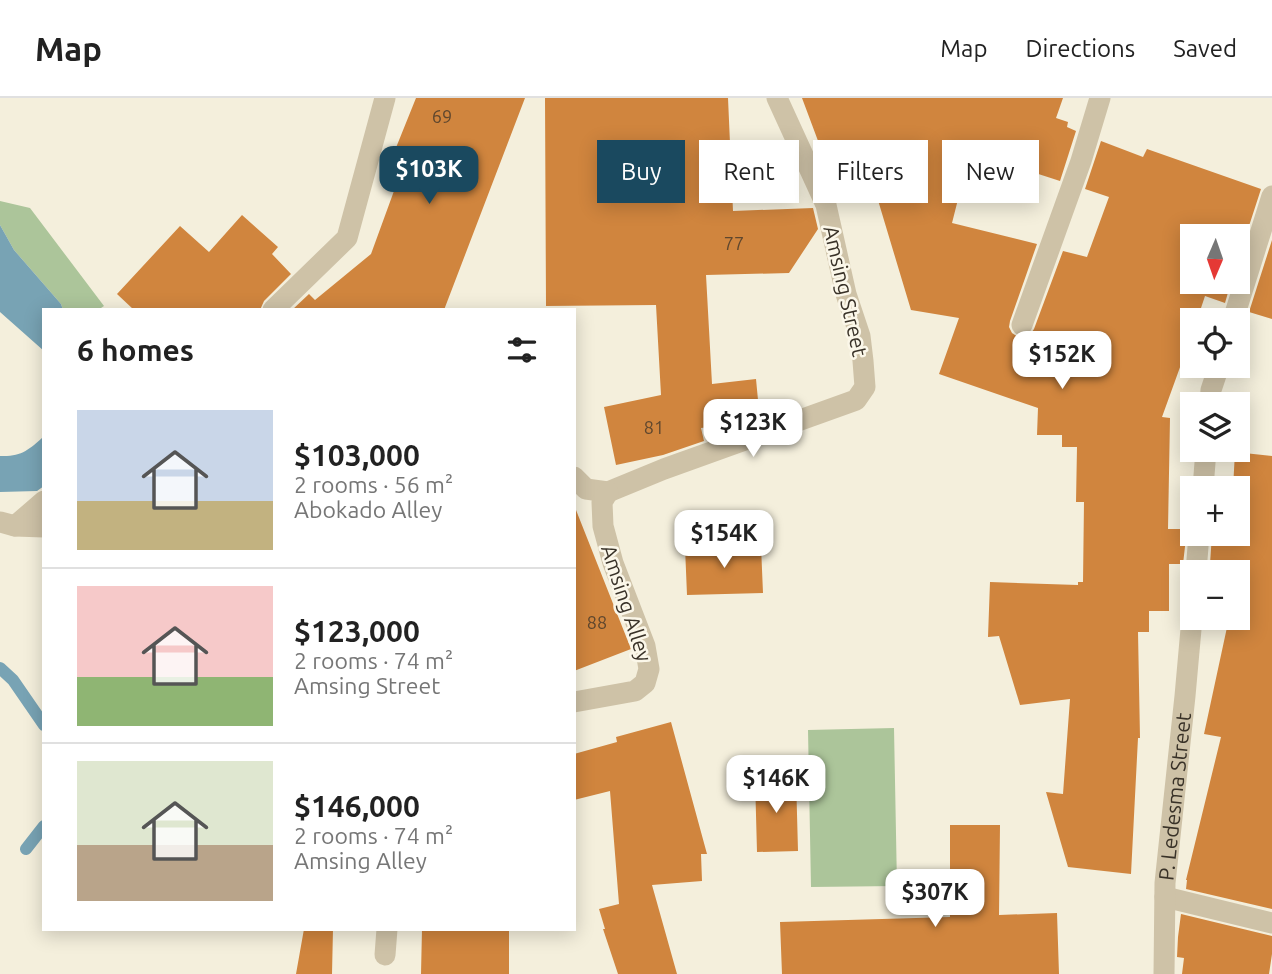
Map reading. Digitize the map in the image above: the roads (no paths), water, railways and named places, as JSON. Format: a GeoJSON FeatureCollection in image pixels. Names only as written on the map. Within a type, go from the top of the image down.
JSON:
{"type":"FeatureCollection","features":[{"type":"Feature","properties":{"kind":"street"},"geometry":{"type":"LineString","coordinates":[[275,308],[347,238],[386,98]]}},
{"type":"Feature","properties":{"kind":"street","name":"Amsing Street"},"geometry":{"type":"LineString","coordinates":[[608,492],[856,400],[864,387],[860,336],[846,294],[826,205],[776,98]]}},
{"type":"Feature","properties":{"kind":"street"},"geometry":{"type":"LineString","coordinates":[[1022,325],[1081,161],[1100,98]]}},
{"type":"Feature","properties":{"kind":"street"},"geometry":{"type":"LineString","coordinates":[[1237,308],[1272,196]]}},
{"type":"Feature","properties":{"kind":"street"},"geometry":{"type":"LineString","coordinates":[[576,479],[586,489],[608,492]]}},
{"type":"Feature","properties":{"kind":"street","name":"Amsing Alley"},"geometry":{"type":"LineString","coordinates":[[576,702],[635,691],[645,683],[649,669],[645,646],[613,563],[603,526],[602,502],[608,492]]}},
{"type":"Feature","properties":{"kind":"street"},"geometry":{"type":"LineString","coordinates":[[8,524],[42,502]]}},
{"type":"Feature","properties":{"kind":"street"},"geometry":{"type":"LineString","coordinates":[[8,524],[42,527]]}},
{"type":"Feature","properties":{"kind":"street","name":"P. Ledesma Street"},"geometry":{"type":"LineString","coordinates":[[1164,974],[1164,883],[1191,630]]}},
{"type":"Feature","properties":{"kind":"street"},"geometry":{"type":"LineString","coordinates":[[1165,897],[1272,923]]}},
{"type":"Feature","properties":{"kind":"street"},"geometry":{"type":"LineString","coordinates":[[384,955],[387,931]]}},
{"type":"Feature","properties":{"kind":"water"},"geometry":{"type":"Polygon","coordinates":[[[0,225],[14,250],[62,308],[42,308],[42,349],[0,312],[0,225]]]}},
{"type":"Feature","properties":{"kind":"water"},"geometry":{"type":"Polygon","coordinates":[[[42,438],[42,487],[37,491],[0,492],[0,456],[24,452],[42,438]]]}},
{"type":"Feature","properties":{"kind":"waterway"},"geometry":{"type":"LineString","coordinates":[[0,668],[13,680],[42,722]]}},
{"type":"Feature","properties":{"kind":"waterway"},"geometry":{"type":"LineString","coordinates":[[26,849],[42,829]]}}]}
